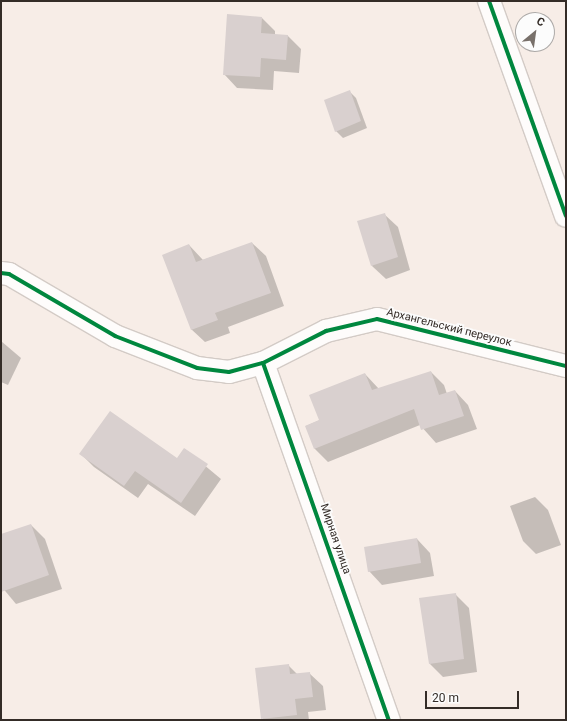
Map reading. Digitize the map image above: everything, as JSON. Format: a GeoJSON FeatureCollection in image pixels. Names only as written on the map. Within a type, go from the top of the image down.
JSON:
{"type":"FeatureCollection","features":[{"type":"Feature","properties":{"kind":"street"},"geometry":{"type":"LineString","coordinates":[[489,1],[566,216]]}},
{"type":"Feature","properties":{"kind":"street","name":"Архангельский переулок"},"geometry":{"type":"LineString","coordinates":[[1,273],[9,274],[115,336],[197,368],[229,372],[263,363],[326,331],[377,319],[566,366]]}},
{"type":"Feature","properties":{"kind":"street","name":"Мирная улица"},"geometry":{"type":"LineString","coordinates":[[263,363],[389,720]]}},
{"type":"Feature","properties":{"kind":"building"},"geometry":{"type":"Polygon","coordinates":[[[227,14],[262,17],[261,33],[288,35],[286,60],[261,58],[260,77],[223,75],[227,14]]]}},
{"type":"Feature","properties":{"kind":"building"},"geometry":{"type":"Polygon","coordinates":[[[350,90],[361,121],[335,132],[324,100],[350,90]]]}},
{"type":"Feature","properties":{"kind":"building"},"geometry":{"type":"Polygon","coordinates":[[[385,213],[398,257],[371,266],[357,221],[385,213]]]}},
{"type":"Feature","properties":{"kind":"building"},"geometry":{"type":"Polygon","coordinates":[[[252,242],[271,293],[215,313],[218,320],[191,330],[162,255],[189,244],[196,262],[252,242]]]}},
{"type":"Feature","properties":{"kind":"building"},"geometry":{"type":"Polygon","coordinates":[[[431,371],[439,395],[455,390],[464,416],[421,430],[414,409],[314,449],[305,426],[319,420],[309,395],[365,373],[372,390],[431,371]]]}},
{"type":"Feature","properties":{"kind":"building"},"geometry":{"type":"Polygon","coordinates":[[[110,411],[177,458],[184,448],[208,464],[181,503],[135,471],[124,486],[79,454],[110,411]]]}},
{"type":"Feature","properties":{"kind":"building"},"geometry":{"type":"Polygon","coordinates":[[[31,524],[49,575],[1,592],[1,534],[31,524]]]}},
{"type":"Feature","properties":{"kind":"building"},"geometry":{"type":"Polygon","coordinates":[[[417,538],[421,563],[368,572],[364,547],[417,538]]]}},
{"type":"Feature","properties":{"kind":"building"},"geometry":{"type":"Polygon","coordinates":[[[456,593],[464,659],[429,664],[419,598],[456,593]]]}},
{"type":"Feature","properties":{"kind":"building"},"geometry":{"type":"Polygon","coordinates":[[[289,664],[290,674],[310,672],[313,697],[295,699],[297,715],[261,719],[255,668],[289,664]]]}},
{"type":"Feature","properties":{"kind":"cycle path"},"geometry":{"type":"LineString","coordinates":[[489,1],[566,216]]}},
{"type":"Feature","properties":{"kind":"cycle path"},"geometry":{"type":"LineString","coordinates":[[1,273],[9,274],[115,336],[197,368],[229,372],[263,363],[326,331],[377,319],[566,366]]}},
{"type":"Feature","properties":{"kind":"cycle path"},"geometry":{"type":"LineString","coordinates":[[263,363],[389,720]]}}]}
